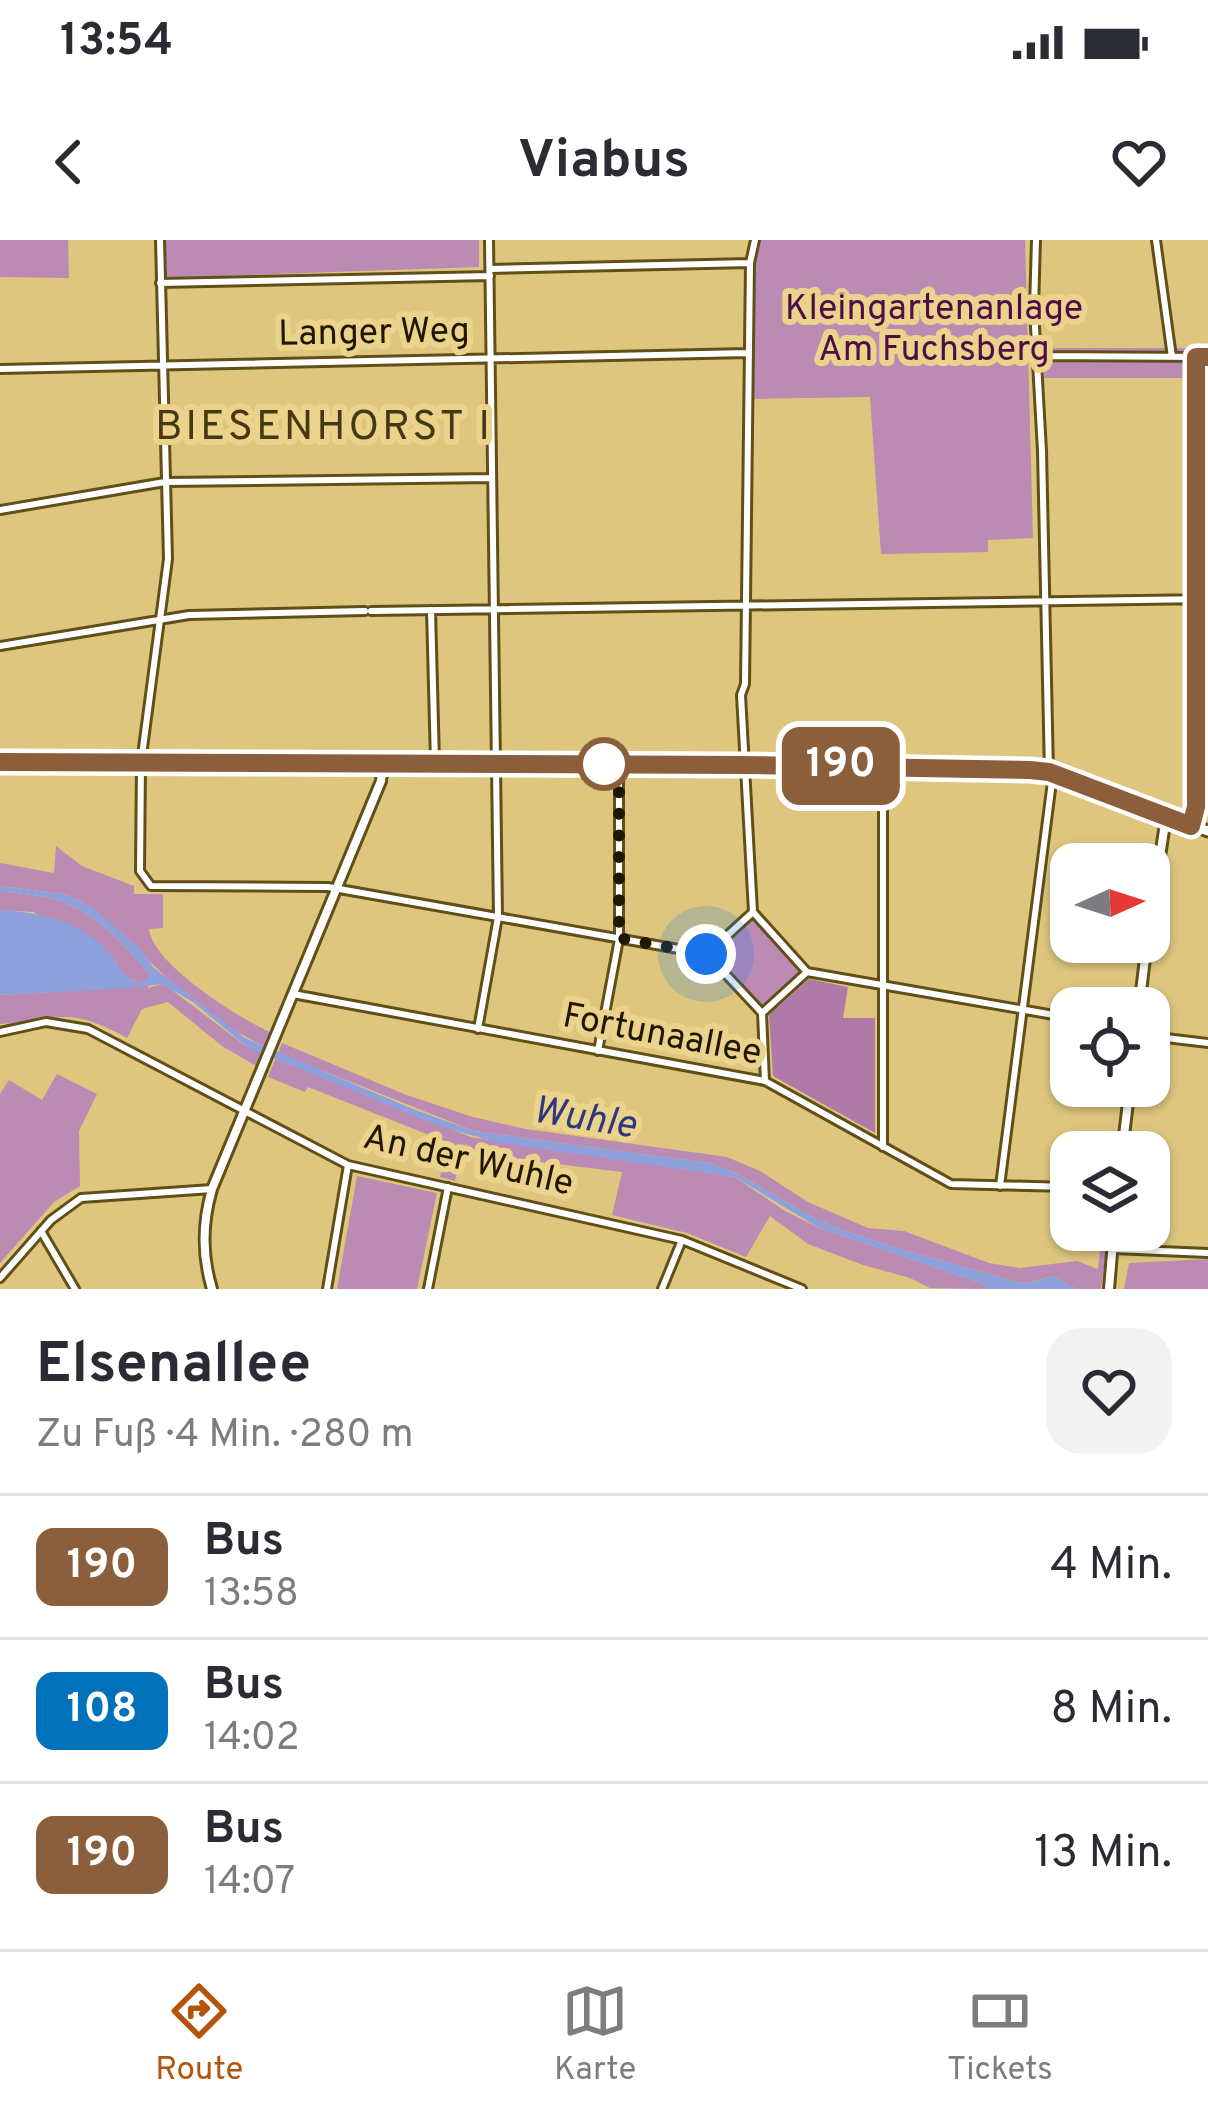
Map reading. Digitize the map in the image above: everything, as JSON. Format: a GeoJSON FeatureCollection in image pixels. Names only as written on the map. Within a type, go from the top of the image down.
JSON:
{"type":"FeatureCollection","features":[{"type":"Feature","properties":{"kind":"main road"},"geometry":{"type":"LineString","coordinates":[[0,762],[141,767],[743,765],[1051,773],[1208,831]]}},
{"type":"Feature","properties":{"kind":"street"},"geometry":{"type":"LineString","coordinates":[[160,240],[168,559],[141,767],[140,871],[145,881],[152,886],[337,888],[706,954],[762,1012],[765,1081]]}},
{"type":"Feature","properties":{"kind":"street"},"geometry":{"type":"LineString","coordinates":[[478,1029],[498,917],[489,240]]}},
{"type":"Feature","properties":{"kind":"street"},"geometry":{"type":"LineString","coordinates":[[755,240],[750,263],[743,765],[753,912],[807,972],[1050,1014]]}},
{"type":"Feature","properties":{"kind":"street"},"geometry":{"type":"LineString","coordinates":[[1000,1186],[1051,773],[1034,309],[1036,240]]}},
{"type":"Feature","properties":{"kind":"street"},"geometry":{"type":"LineString","coordinates":[[1156,240],[1172,357]]}},
{"type":"Feature","properties":{"kind":"street"},"geometry":{"type":"LineString","coordinates":[[160,283],[750,263]]}},
{"type":"Feature","properties":{"kind":"street","name":"Langer Weg"},"geometry":{"type":"LineString","coordinates":[[0,369],[748,352]]}},
{"type":"Feature","properties":{"kind":"street"},"geometry":{"type":"LineString","coordinates":[[1037,356],[1208,357]]}},
{"type":"Feature","properties":{"kind":"street"},"geometry":{"type":"LineString","coordinates":[[1191,826],[1196,807],[1196,357]]}},
{"type":"Feature","properties":{"kind":"street"},"geometry":{"type":"LineString","coordinates":[[0,510],[165,482],[494,478]]}},
{"type":"Feature","properties":{"kind":"street"},"geometry":{"type":"LineString","coordinates":[[0,646],[189,615],[1208,598]]}},
{"type":"Feature","properties":{"kind":"street"},"geometry":{"type":"LineString","coordinates":[[431,610],[435,764]]}},
{"type":"Feature","properties":{"kind":"street"},"geometry":{"type":"LineString","coordinates":[[212,1289],[203,1252],[212,1189],[382,781],[383,764]]}},
{"type":"Feature","properties":{"kind":"street"},"geometry":{"type":"LineString","coordinates":[[598,1051],[619,938],[619,764]]}},
{"type":"Feature","properties":{"kind":"street"},"geometry":{"type":"LineString","coordinates":[[883,767],[883,1148]]}},
{"type":"Feature","properties":{"kind":"street"},"geometry":{"type":"LineString","coordinates":[[1162,843],[1166,817]]}},
{"type":"Feature","properties":{"kind":"street"},"geometry":{"type":"LineString","coordinates":[[706,954],[753,912]]}},
{"type":"Feature","properties":{"kind":"street"},"geometry":{"type":"LineString","coordinates":[[762,1012],[807,972]]}},
{"type":"Feature","properties":{"kind":"street","name":"Fortunaallee"},"geometry":{"type":"LineString","coordinates":[[293,994],[765,1081],[951,1184],[1050,1187]]}},
{"type":"Feature","properties":{"kind":"street","name":"An der Wuhle"},"geometry":{"type":"LineString","coordinates":[[0,1032],[46,1022],[88,1029],[348,1165],[682,1240],[802,1289]]}},
{"type":"Feature","properties":{"kind":"street"},"geometry":{"type":"LineString","coordinates":[[1170,1038],[1208,1043]]}},
{"type":"Feature","properties":{"kind":"street"},"geometry":{"type":"LineString","coordinates":[[327,1289],[348,1165]]}},
{"type":"Feature","properties":{"kind":"street"},"geometry":{"type":"LineString","coordinates":[[428,1289],[448,1186]]}},
{"type":"Feature","properties":{"kind":"street"},"geometry":{"type":"LineString","coordinates":[[0,1278],[63,1209],[88,1196],[212,1189]]}},
{"type":"Feature","properties":{"kind":"street"},"geometry":{"type":"LineString","coordinates":[[41,1231],[75,1289]]}},
{"type":"Feature","properties":{"kind":"street"},"geometry":{"type":"LineString","coordinates":[[662,1289],[682,1240]]}},
{"type":"Feature","properties":{"kind":"street"},"geometry":{"type":"LineString","coordinates":[[1109,1289],[1113,1251]]}},
{"type":"Feature","properties":{"kind":"street"},"geometry":{"type":"LineString","coordinates":[[1160,1251],[1208,1253]]}},
{"type":"Feature","properties":{"kind":"green space"},"geometry":{"type":"Polygon","coordinates":[[[0,240],[68,240],[69,278],[0,277],[0,240]]]}},
{"type":"Feature","properties":{"kind":"green space"},"geometry":{"type":"Polygon","coordinates":[[[155,240],[479,240],[479,267],[164,278],[155,240]]]}},
{"type":"Feature","properties":{"kind":"green space","name":"Kleingartenanlage Am Fuchsberg"},"geometry":{"type":"Polygon","coordinates":[[[759,240],[1025,240],[1033,538],[988,540],[988,552],[881,554],[870,397],[752,399],[754,267],[759,240]]]}},
{"type":"Feature","properties":{"kind":"green space"},"geometry":{"type":"Polygon","coordinates":[[[1046,348],[1208,348],[1208,378],[1044,378],[1046,348]]]}},
{"type":"Feature","properties":{"kind":"green space"},"geometry":{"type":"Polygon","coordinates":[[[56,846],[82,866],[134,886],[134,894],[163,894],[163,928],[149,929],[154,943],[199,988],[270,1032],[256,1066],[222,1046],[168,1002],[142,1009],[127,1038],[77,1018],[0,1024],[0,995],[134,987],[135,980],[122,975],[115,960],[33,912],[0,910],[0,892],[49,898],[86,914],[117,938],[150,974],[148,988],[168,987],[247,1047],[263,1046],[233,1030],[168,979],[92,907],[65,894],[0,886],[0,863],[54,873],[56,846]]]}},
{"type":"Feature","properties":{"kind":"green space"},"geometry":{"type":"Polygon","coordinates":[[[751,919],[801,969],[801,974],[759,1007],[716,958],[717,950],[751,919]]]}},
{"type":"Feature","properties":{"kind":"green space"},"geometry":{"type":"Polygon","coordinates":[[[282,1043],[473,1117],[526,1129],[727,1157],[760,1171],[808,1202],[868,1228],[904,1231],[989,1263],[1019,1268],[1077,1261],[1098,1269],[1100,1251],[1106,1251],[1101,1289],[1077,1289],[1052,1276],[1016,1282],[873,1240],[826,1223],[709,1163],[474,1131],[278,1053],[276,1059],[471,1137],[735,1177],[819,1228],[983,1284],[986,1289],[930,1288],[808,1244],[770,1216],[746,1257],[687,1233],[612,1215],[622,1172],[516,1159],[463,1147],[455,1181],[440,1177],[447,1142],[308,1087],[305,1092],[268,1077],[282,1043]]]}},
{"type":"Feature","properties":{"kind":"green space"},"geometry":{"type":"Polygon","coordinates":[[[57,1074],[97,1094],[79,1131],[80,1186],[54,1202],[0,1263],[0,1094],[9,1080],[42,1100],[57,1074]]]}},
{"type":"Feature","properties":{"kind":"green space"},"geometry":{"type":"Polygon","coordinates":[[[357,1176],[437,1193],[417,1289],[337,1289],[357,1176]]]}},
{"type":"Feature","properties":{"kind":"green space"},"geometry":{"type":"Polygon","coordinates":[[[1208,1259],[1208,1289],[1124,1289],[1129,1263],[1208,1259]]]}},
{"type":"Feature","properties":{"kind":"shaded area"},"geometry":{"type":"Polygon","coordinates":[[[809,979],[848,987],[843,1018],[875,1018],[875,1133],[773,1076],[769,1015],[809,979]]]}},
{"type":"Feature","properties":{"kind":"water"},"geometry":{"type":"Polygon","coordinates":[[[0,886],[65,894],[92,907],[139,948],[154,968],[245,1038],[413,1109],[474,1131],[709,1163],[826,1223],[873,1240],[1016,1282],[1052,1276],[1077,1289],[986,1289],[983,1284],[819,1228],[735,1177],[495,1142],[436,1125],[247,1047],[193,1002],[162,984],[136,987],[137,981],[146,981],[150,974],[86,913],[49,898],[0,892],[0,886]]]}},
{"type":"Feature","properties":{"kind":"water"},"geometry":{"type":"Polygon","coordinates":[[[0,910],[45,916],[86,933],[135,980],[134,988],[0,995],[0,910]]]}},
{"type":"Feature","properties":{"kind":"bus line","name":"190"},"geometry":{"type":"LineString","coordinates":[[0,762],[1030,770],[1049,772],[1191,826],[1196,807],[1196,357],[1208,357]]}},
{"type":"Feature","properties":{"kind":"district","name":"BIESENHORST I"},"geometry":{"type":"Point","coordinates":[324,428]}},
{"type":"Feature","properties":{"kind":"route"},"geometry":{"type":"LineString","coordinates":[[604,764],[619,764],[619,938],[706,954]]}},
{"type":"Feature","properties":{"kind":"water label","name":"Wuhle"},"geometry":{"type":"Point","coordinates":[584,1120]}}]}
